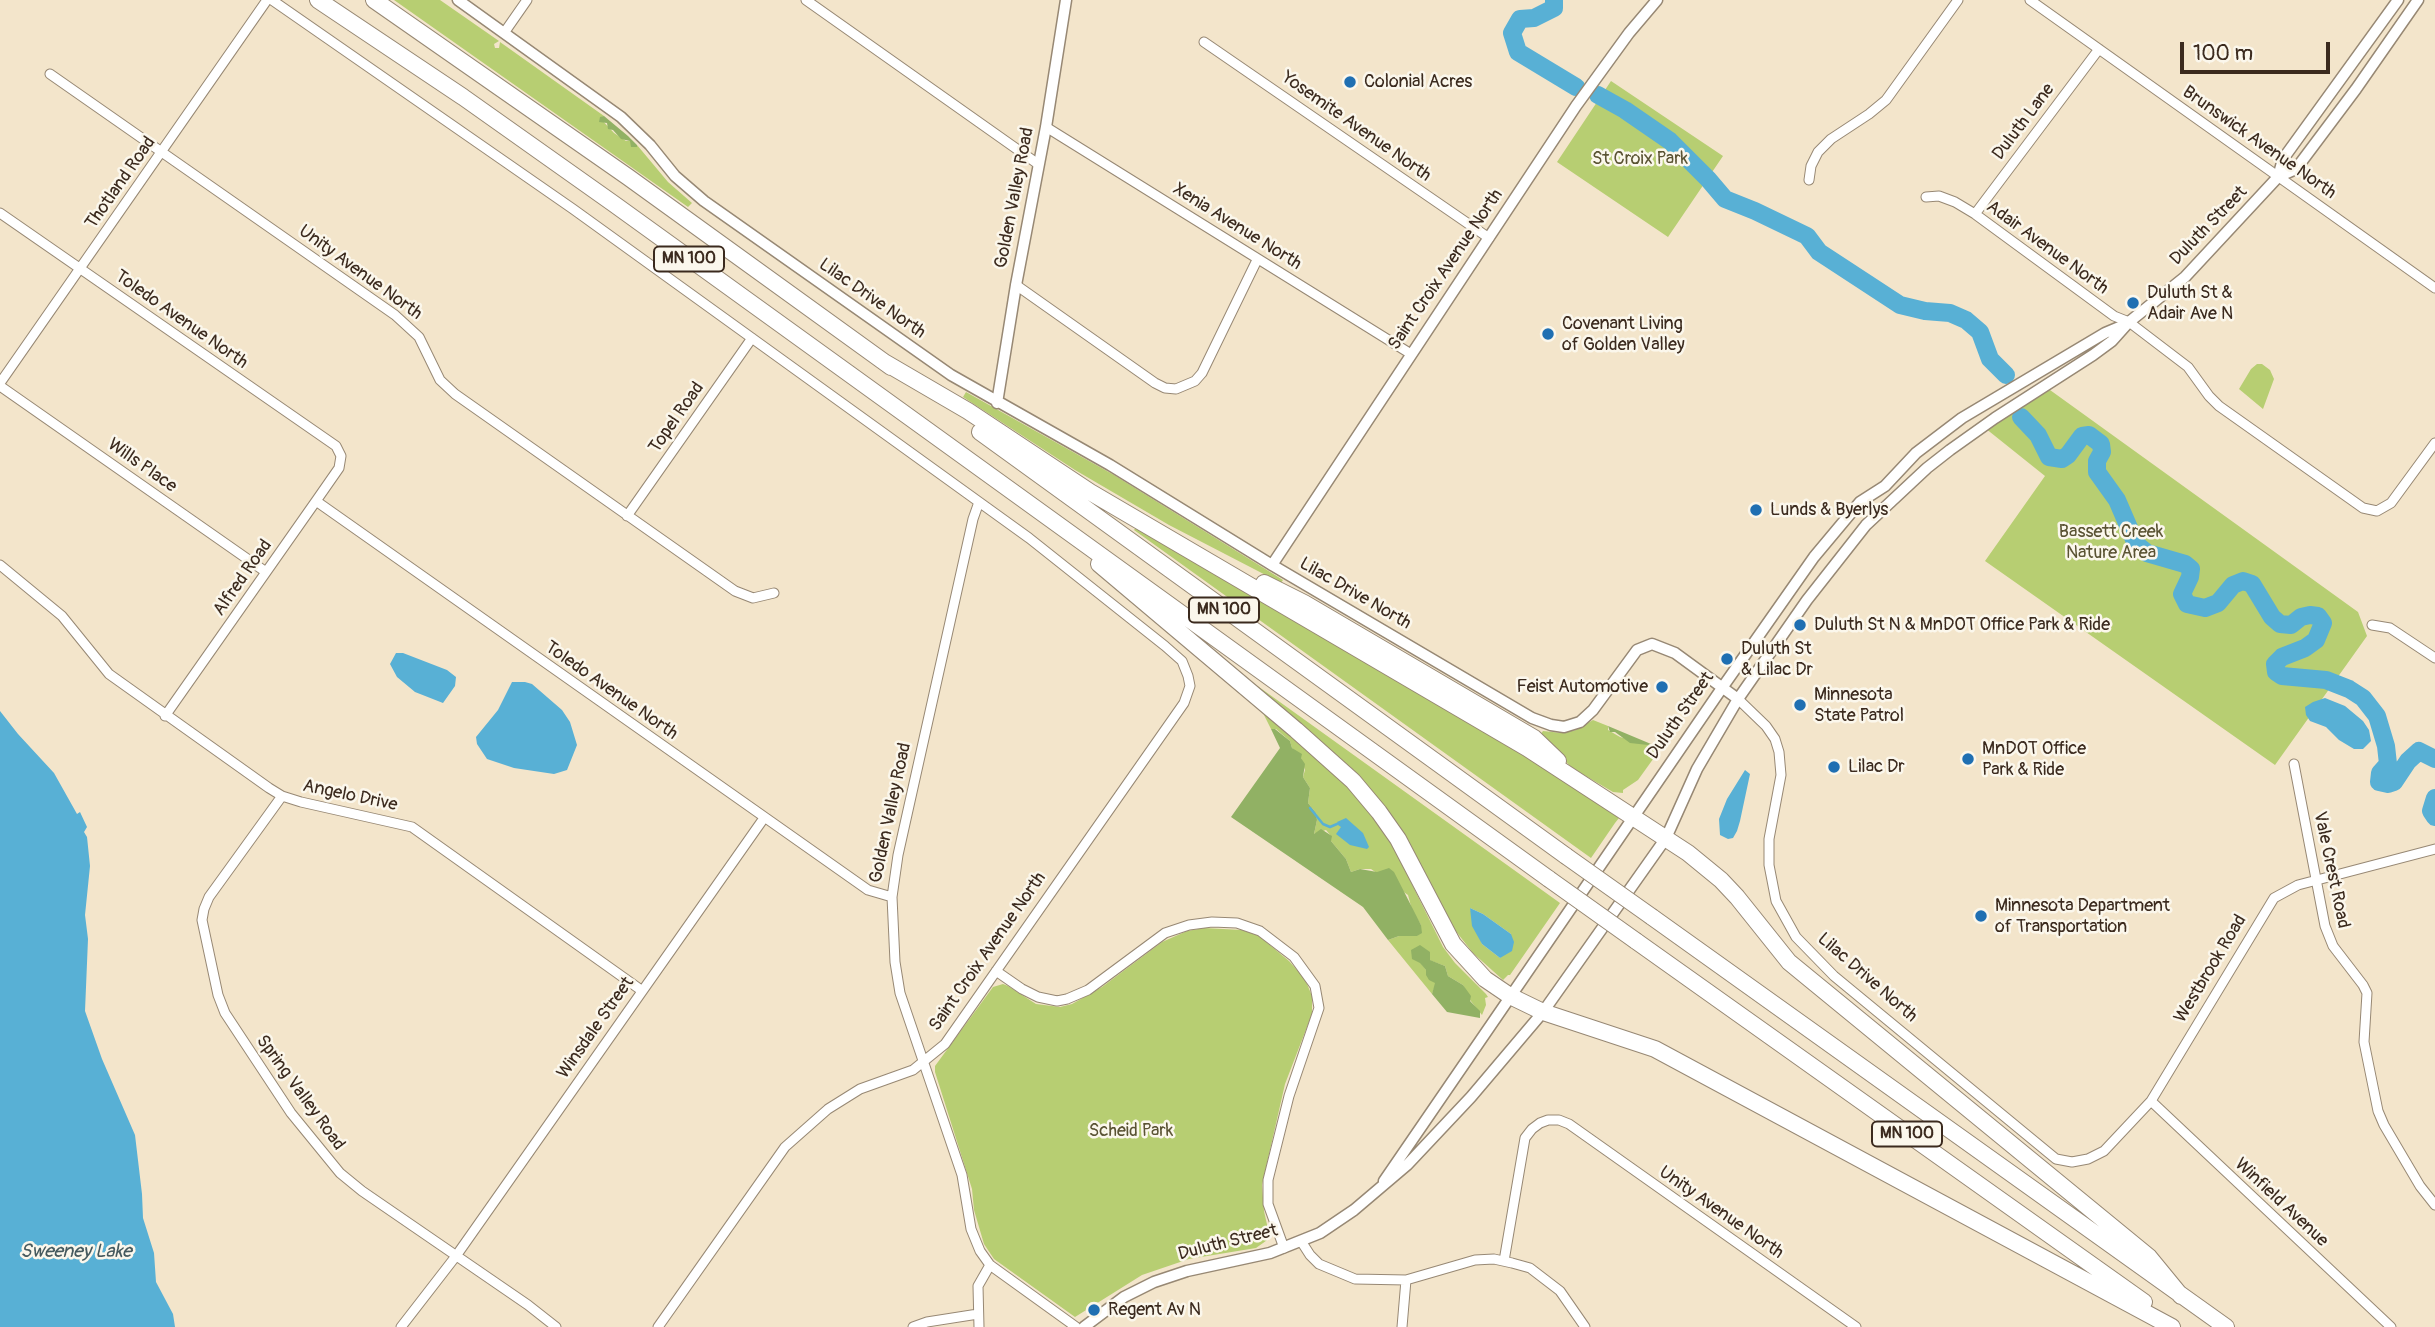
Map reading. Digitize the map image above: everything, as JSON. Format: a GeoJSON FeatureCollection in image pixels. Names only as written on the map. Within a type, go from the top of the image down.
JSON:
{"type":"FeatureCollection","features":[{"type":"Feature","properties":{"kind":"highway","name":"MN 100"},"geometry":{"type":"LineString","coordinates":[[318,0],[463,97],[1549,880],[2179,1327]]}},
{"type":"Feature","properties":{"kind":"highway","name":"MN 100"},"geometry":{"type":"LineString","coordinates":[[374,0],[617,169],[1316,677],[2225,1327]]}},
{"type":"Feature","properties":{"kind":"highway"},"geometry":{"type":"LineString","coordinates":[[884,362],[968,411],[1041,461],[1132,517],[1527,748],[1704,865],[1721,880],[1789,962],[2149,1257],[2181,1296]]}},
{"type":"Feature","properties":{"kind":"highway"},"geometry":{"type":"LineString","coordinates":[[1057,524],[1116,581],[1296,730],[1353,781],[1398,839],[1453,944],[1485,979],[1510,996],[1543,1012],[1655,1049],[2172,1327]]}},
{"type":"Feature","properties":{"kind":"street","name":"Thotland Road"},"geometry":{"type":"LineString","coordinates":[[0,385],[270,0]]}},
{"type":"Feature","properties":{"kind":"street"},"geometry":{"type":"LineString","coordinates":[[270,0],[477,140],[979,502]]}},
{"type":"Feature","properties":{"kind":"street","name":"Lilac Drive North"},"geometry":{"type":"LineString","coordinates":[[458,0],[621,117],[650,145],[675,176],[704,201],[928,360],[997,403],[1110,465],[1272,565],[1532,718],[1551,726],[1564,727],[1587,717],[1637,650],[1652,644],[1675,653],[1738,699],[1766,726],[1775,739],[1782,775],[1769,839],[1769,865],[1776,901],[1796,937],[1834,976],[2056,1159]]}},
{"type":"Feature","properties":{"kind":"street"},"geometry":{"type":"LineString","coordinates":[[504,33],[527,0]]}},
{"type":"Feature","properties":{"kind":"street"},"geometry":{"type":"LineString","coordinates":[[806,0],[1038,164]]}},
{"type":"Feature","properties":{"kind":"street","name":"Golden Valley Road"},"geometry":{"type":"LineString","coordinates":[[997,403],[1066,0]]}},
{"type":"Feature","properties":{"kind":"street","name":"Saint Croix Avenue North"},"geometry":{"type":"LineString","coordinates":[[1272,565],[1594,80],[1657,0]]}},
{"type":"Feature","properties":{"kind":"street"},"geometry":{"type":"LineString","coordinates":[[1809,180],[1811,166],[1818,152],[1831,139],[1870,114],[1886,100],[1958,0]]}},
{"type":"Feature","properties":{"kind":"street","name":"Brunswick Avenue North"},"geometry":{"type":"LineString","coordinates":[[2030,0],[2435,288]]}},
{"type":"Feature","properties":{"kind":"street","name":"Duluth Street"},"geometry":{"type":"LineString","coordinates":[[2278,177],[2283,159],[2398,0]]}},
{"type":"Feature","properties":{"kind":"street","name":"Duluth Street"},"geometry":{"type":"LineString","coordinates":[[1083,1327],[1124,1297],[1154,1282],[1187,1270],[1246,1259],[1301,1241],[1336,1223],[1407,1165],[1521,1040],[1543,1012],[1666,838],[1697,769],[1738,699],[1807,600],[1866,525],[1950,450],[2093,355],[2185,277],[2278,177],[2296,169],[2418,0]]}},
{"type":"Feature","properties":{"kind":"street","name":"Yosemite Avenue North"},"geometry":{"type":"LineString","coordinates":[[1205,41],[1489,238]]}},
{"type":"Feature","properties":{"kind":"street","name":"Duluth Lane"},"geometry":{"type":"LineString","coordinates":[[1975,214],[2099,49]]}},
{"type":"Feature","properties":{"kind":"street","name":"Unity Avenue North"},"geometry":{"type":"LineString","coordinates":[[50,74],[395,315],[419,337],[434,370],[445,386],[735,591],[753,598],[774,593]]}},
{"type":"Feature","properties":{"kind":"street","name":"Xenia Avenue North"},"geometry":{"type":"LineString","coordinates":[[1046,127],[1411,354]]}},
{"type":"Feature","properties":{"kind":"street","name":"Adair Avenue North"},"geometry":{"type":"LineString","coordinates":[[1927,197],[1939,196],[1975,214],[2114,316],[2129,322],[2188,367],[2208,396],[2219,406],[2363,509],[2377,511],[2391,503],[2435,443]]}},
{"type":"Feature","properties":{"kind":"street","name":"Toledo Avenue North"},"geometry":{"type":"LineString","coordinates":[[0,213],[335,446],[341,456]]}},
{"type":"Feature","properties":{"kind":"street"},"geometry":{"type":"LineString","coordinates":[[1016,285],[1155,383],[1176,389],[1195,381],[1202,373],[1257,260]]}},
{"type":"Feature","properties":{"kind":"street","name":"Duluth Street"},"geometry":{"type":"LineString","coordinates":[[1378,1189],[1722,688],[1814,557],[1860,502],[1885,486],[1916,453],[1962,418],[2105,333],[2129,322]]}},
{"type":"Feature","properties":{"kind":"street","name":"Topel Road"},"geometry":{"type":"LineString","coordinates":[[628,516],[752,338]]}},
{"type":"Feature","properties":{"kind":"street","name":"Wills Place"},"geometry":{"type":"LineString","coordinates":[[0,385],[266,572]]}},
{"type":"Feature","properties":{"kind":"street","name":"Alfred Road"},"geometry":{"type":"LineString","coordinates":[[165,716],[339,468],[341,456]]}},
{"type":"Feature","properties":{"kind":"street","name":"Toledo Avenue North"},"geometry":{"type":"LineString","coordinates":[[316,501],[868,890],[892,897]]}},
{"type":"Feature","properties":{"kind":"street","name":"Golden Valley Road"},"geometry":{"type":"LineString","coordinates":[[979,502],[898,855],[892,897],[895,962],[900,993],[962,1175],[971,1229],[980,1251],[990,1265]]}},
{"type":"Feature","properties":{"kind":"street","name":"Saint Croix Avenue North"},"geometry":{"type":"LineString","coordinates":[[658,1327],[785,1147],[814,1121],[860,1089],[913,1070],[945,1044],[1184,703],[1190,686],[1182,661],[1074,572],[979,502]]}},
{"type":"Feature","properties":{"kind":"street","name":"Angelo Drive"},"geometry":{"type":"LineString","coordinates":[[0,565],[62,616],[109,674],[282,796],[412,827],[642,990]]}},
{"type":"Feature","properties":{"kind":"street"},"geometry":{"type":"LineString","coordinates":[[2371,625],[2390,628],[2435,658]]}},
{"type":"Feature","properties":{"kind":"street","name":"Vale Crest Road"},"geometry":{"type":"LineString","coordinates":[[2294,764],[2314,880],[2325,926],[2333,946],[2367,993],[2364,1042],[2378,1111],[2420,1186],[2435,1205]]}},
{"type":"Feature","properties":{"kind":"street","name":"Spring Valley Road"},"geometry":{"type":"LineString","coordinates":[[282,796],[209,897],[204,908],[202,920],[218,995],[225,1013],[271,1084],[324,1156],[362,1191],[556,1327]]}},
{"type":"Feature","properties":{"kind":"street","name":"Winsdale Street"},"geometry":{"type":"LineString","coordinates":[[401,1327],[456,1256],[764,818]]}},
{"type":"Feature","properties":{"kind":"street","name":"Westbrook Road"},"geometry":{"type":"LineString","coordinates":[[2056,1159],[2072,1162],[2088,1159],[2104,1151],[2151,1101],[2274,898],[2285,890],[2314,880],[2435,849]]}},
{"type":"Feature","properties":{"kind":"street"},"geometry":{"type":"LineString","coordinates":[[996,971],[1038,997],[1057,1001],[1067,999],[1088,990],[1166,933],[1189,925],[1212,922],[1237,923],[1260,931],[1294,957],[1315,986],[1319,1008],[1289,1096],[1268,1180],[1268,1204],[1284,1248]]}},
{"type":"Feature","properties":{"kind":"street","name":"Winfield Avenue"},"geometry":{"type":"LineString","coordinates":[[2151,1101],[2391,1327]]}},
{"type":"Feature","properties":{"kind":"street","name":"Unity Avenue North"},"geometry":{"type":"LineString","coordinates":[[1504,1261],[1525,1138],[1532,1129],[1548,1120],[1559,1120],[1569,1124],[1856,1327]]}},
{"type":"Feature","properties":{"kind":"street"},"geometry":{"type":"LineString","coordinates":[[1301,1241],[1319,1264],[1355,1279],[1406,1280],[1475,1260],[1504,1261],[1530,1268],[1560,1291],[1585,1327]]}},
{"type":"Feature","properties":{"kind":"street"},"geometry":{"type":"LineString","coordinates":[[979,1327],[978,1286],[990,1265],[1076,1327]]}},
{"type":"Feature","properties":{"kind":"street"},"geometry":{"type":"LineString","coordinates":[[1402,1327],[1406,1280]]}},
{"type":"Feature","properties":{"kind":"street"},"geometry":{"type":"LineString","coordinates":[[913,1327],[927,1322],[978,1314]]}},
{"type":"Feature","properties":{"kind":"green space"},"geometry":{"type":"Polygon","coordinates":[[[394,0],[440,0],[499,41],[494,44],[495,48],[499,48],[500,42],[604,116],[600,118],[614,133],[637,145],[668,182],[692,203],[688,207],[394,0]]]}},
{"type":"Feature","properties":{"kind":"green space","name":"St Croix Park"},"geometry":{"type":"Polygon","coordinates":[[[1611,81],[1723,156],[1668,237],[1557,162],[1611,81]]]}},
{"type":"Feature","properties":{"kind":"green space"},"geometry":{"type":"Polygon","coordinates":[[[604,116],[637,147],[631,147],[630,141],[621,139],[613,130],[608,129],[607,123],[599,122],[600,117],[604,116]]]}},
{"type":"Feature","properties":{"kind":"green space"},"geometry":{"type":"Polygon","coordinates":[[[2257,364],[2270,370],[2274,379],[2263,409],[2239,389],[2257,364]]]}},
{"type":"Feature","properties":{"kind":"green space","name":"Bassett Creek Nature Area"},"geometry":{"type":"Polygon","coordinates":[[[2050,390],[2358,612],[2367,636],[2275,765],[1985,561],[2045,476],[1985,428],[2050,390]]]}},
{"type":"Feature","properties":{"kind":"green space"},"geometry":{"type":"Polygon","coordinates":[[[966,392],[1114,475],[1283,580],[1281,583],[1169,525],[1075,470],[963,397],[966,392]]]}},
{"type":"Feature","properties":{"kind":"green space"},"geometry":{"type":"Polygon","coordinates":[[[1137,526],[1559,776],[1619,818],[1591,858],[1134,530],[1137,526]]]}},
{"type":"Feature","properties":{"kind":"green space"},"geometry":{"type":"Polygon","coordinates":[[[1245,677],[1560,903],[1510,975],[1503,980],[1473,953],[1451,925],[1401,836],[1242,681],[1245,677]],[[1470,908],[1482,944],[1500,958],[1511,946],[1511,934],[1470,908]]]}},
{"type":"Feature","properties":{"kind":"green space"},"geometry":{"type":"Polygon","coordinates":[[[1265,710],[1330,765],[1381,822],[1443,947],[1488,997],[1485,998],[1486,1005],[1482,1015],[1470,1000],[1463,985],[1448,976],[1445,966],[1429,960],[1420,962],[1436,983],[1432,994],[1388,940],[1399,936],[1417,936],[1421,925],[1412,910],[1408,895],[1371,869],[1351,872],[1346,859],[1331,841],[1326,830],[1314,834],[1316,813],[1308,803],[1310,788],[1303,777],[1305,770],[1301,758],[1292,748],[1290,741],[1276,729],[1271,729],[1263,713],[1265,710]]]}},
{"type":"Feature","properties":{"kind":"green space"},"geometry":{"type":"Polygon","coordinates":[[[1593,720],[1608,726],[1608,730],[1620,737],[1661,748],[1638,780],[1623,790],[1623,793],[1613,792],[1572,768],[1540,735],[1543,731],[1562,733],[1576,730],[1593,720]]]}},
{"type":"Feature","properties":{"kind":"green space"},"geometry":{"type":"Polygon","coordinates":[[[1608,726],[1651,744],[1630,743],[1615,732],[1610,732],[1608,726]]]}},
{"type":"Feature","properties":{"kind":"green space"},"geometry":{"type":"Polygon","coordinates":[[[1271,729],[1275,729],[1290,741],[1292,748],[1302,754],[1301,758],[1305,764],[1303,777],[1310,788],[1308,803],[1316,813],[1314,834],[1321,829],[1332,836],[1331,841],[1346,859],[1351,872],[1360,869],[1377,872],[1389,868],[1394,872],[1421,925],[1422,933],[1388,940],[1363,907],[1231,817],[1280,748],[1271,729]]]}},
{"type":"Feature","properties":{"kind":"green space","name":"Scheid Park"},"geometry":{"type":"Polygon","coordinates":[[[1204,928],[1242,930],[1259,936],[1289,961],[1305,979],[1312,996],[1312,1014],[1285,1084],[1262,1185],[1270,1238],[1256,1248],[1189,1259],[1142,1275],[1075,1317],[994,1259],[984,1244],[974,1210],[972,1189],[935,1066],[993,987],[1003,984],[1036,1004],[1060,1007],[1072,1004],[1102,987],[1162,942],[1187,931],[1204,928]]]}},
{"type":"Feature","properties":{"kind":"green space"},"geometry":{"type":"Polygon","coordinates":[[[1420,945],[1430,952],[1430,960],[1445,966],[1448,976],[1463,985],[1471,996],[1470,1001],[1480,1011],[1480,1018],[1447,1012],[1432,994],[1435,983],[1429,980],[1420,963],[1412,959],[1411,950],[1420,945]]]}},
{"type":"Feature","properties":{"kind":"water"},"geometry":{"type":"Polygon","coordinates":[[[396,653],[403,653],[447,670],[456,677],[455,686],[443,703],[415,692],[397,677],[390,664],[396,653]]]}},
{"type":"Feature","properties":{"kind":"water"},"geometry":{"type":"Polygon","coordinates":[[[512,682],[532,684],[562,710],[570,722],[577,745],[567,770],[554,774],[514,768],[487,759],[477,744],[476,737],[498,710],[512,682]]]}},
{"type":"Feature","properties":{"kind":"water"},"geometry":{"type":"Polygon","coordinates":[[[2325,698],[2345,706],[2363,721],[2369,730],[2371,741],[2363,749],[2354,749],[2339,740],[2326,727],[2310,721],[2305,707],[2325,698]]]}},
{"type":"Feature","properties":{"kind":"water","name":"Sweeney Lake"},"geometry":{"type":"Polygon","coordinates":[[[0,711],[54,773],[87,827],[84,832],[90,866],[85,915],[88,939],[85,1011],[102,1059],[135,1135],[143,1218],[154,1253],[156,1282],[173,1314],[175,1327],[0,1327],[0,711]]]}},
{"type":"Feature","properties":{"kind":"water"},"geometry":{"type":"Polygon","coordinates":[[[1745,770],[1750,774],[1740,821],[1733,838],[1728,839],[1720,835],[1719,819],[1727,799],[1745,770]]]}},
{"type":"Feature","properties":{"kind":"water"},"geometry":{"type":"Polygon","coordinates":[[[1346,818],[1363,833],[1369,847],[1367,849],[1350,845],[1336,834],[1341,827],[1337,822],[1346,818]]]}},
{"type":"Feature","properties":{"kind":"water"},"geometry":{"type":"Polygon","coordinates":[[[1470,908],[1511,934],[1514,942],[1512,951],[1500,958],[1482,944],[1472,926],[1470,908]]]}},
{"type":"Feature","properties":{"kind":"waterway"},"geometry":{"type":"LineString","coordinates":[[1554,0],[1554,8],[1534,18],[1520,19],[1512,33],[1518,52],[1576,87]]}},
{"type":"Feature","properties":{"kind":"waterway"},"geometry":{"type":"LineString","coordinates":[[1598,95],[1670,141],[1725,199],[1807,236],[1819,252],[1900,305],[1950,313],[1966,320],[1980,332],[1990,359],[2006,375]]}},
{"type":"Feature","properties":{"kind":"waterway"},"geometry":{"type":"LineString","coordinates":[[2021,417],[2038,435],[2049,457],[2062,459],[2082,436],[2089,435],[2101,444],[2102,452],[2097,461],[2097,472],[2117,500],[2136,544],[2147,553],[2185,564],[2191,569],[2182,594],[2187,604],[2205,608],[2218,603],[2233,585],[2243,581],[2252,584],[2272,617],[2280,624],[2291,625],[2301,617],[2318,616],[2323,623],[2316,640],[2305,648],[2282,657],[2275,664],[2276,672],[2282,676],[2326,680],[2363,698],[2377,716],[2386,746],[2388,764],[2380,773],[2379,782],[2394,782],[2408,761],[2419,751],[2435,759]]}},
{"type":"Feature","properties":{"kind":"waterway"},"geometry":{"type":"LineString","coordinates":[[2435,798],[2431,811],[2435,817]]}},
{"type":"Feature","properties":{"kind":"waterway"},"geometry":{"type":"LineString","coordinates":[[1310,808],[1323,824],[1330,827],[1337,824]]}},
{"type":"Feature","properties":{"kind":"place","name":"Colonial Acres"},"geometry":{"type":"Point","coordinates":[1350,82]}},
{"type":"Feature","properties":{"kind":"place","name":"Duluth St & Adair Ave N"},"geometry":{"type":"Point","coordinates":[2133,303]}},
{"type":"Feature","properties":{"kind":"place","name":"Covenant Living of Golden Valley"},"geometry":{"type":"Point","coordinates":[1548,334]}},
{"type":"Feature","properties":{"kind":"place","name":"Lunds & Byerlys"},"geometry":{"type":"Point","coordinates":[1756,510]}},
{"type":"Feature","properties":{"kind":"place","name":"Duluth St N & MnDOT Office Park & Ride"},"geometry":{"type":"Point","coordinates":[1800,625]}},
{"type":"Feature","properties":{"kind":"place","name":"Duluth St & Lilac Dr"},"geometry":{"type":"Point","coordinates":[1727,659]}},
{"type":"Feature","properties":{"kind":"place","name":"Feist Automotive"},"geometry":{"type":"Point","coordinates":[1662,687]}},
{"type":"Feature","properties":{"kind":"place","name":"Minnesota State Patrol"},"geometry":{"type":"Point","coordinates":[1800,705]}},
{"type":"Feature","properties":{"kind":"place","name":"MnDOT Office Park & Ride"},"geometry":{"type":"Point","coordinates":[1968,759]}},
{"type":"Feature","properties":{"kind":"place","name":"Lilac Dr"},"geometry":{"type":"Point","coordinates":[1834,767]}},
{"type":"Feature","properties":{"kind":"place","name":"Minnesota Department of Transportation"},"geometry":{"type":"Point","coordinates":[1981,916]}},
{"type":"Feature","properties":{"kind":"place","name":"Regent Av N"},"geometry":{"type":"Point","coordinates":[1094,1310]}}]}
